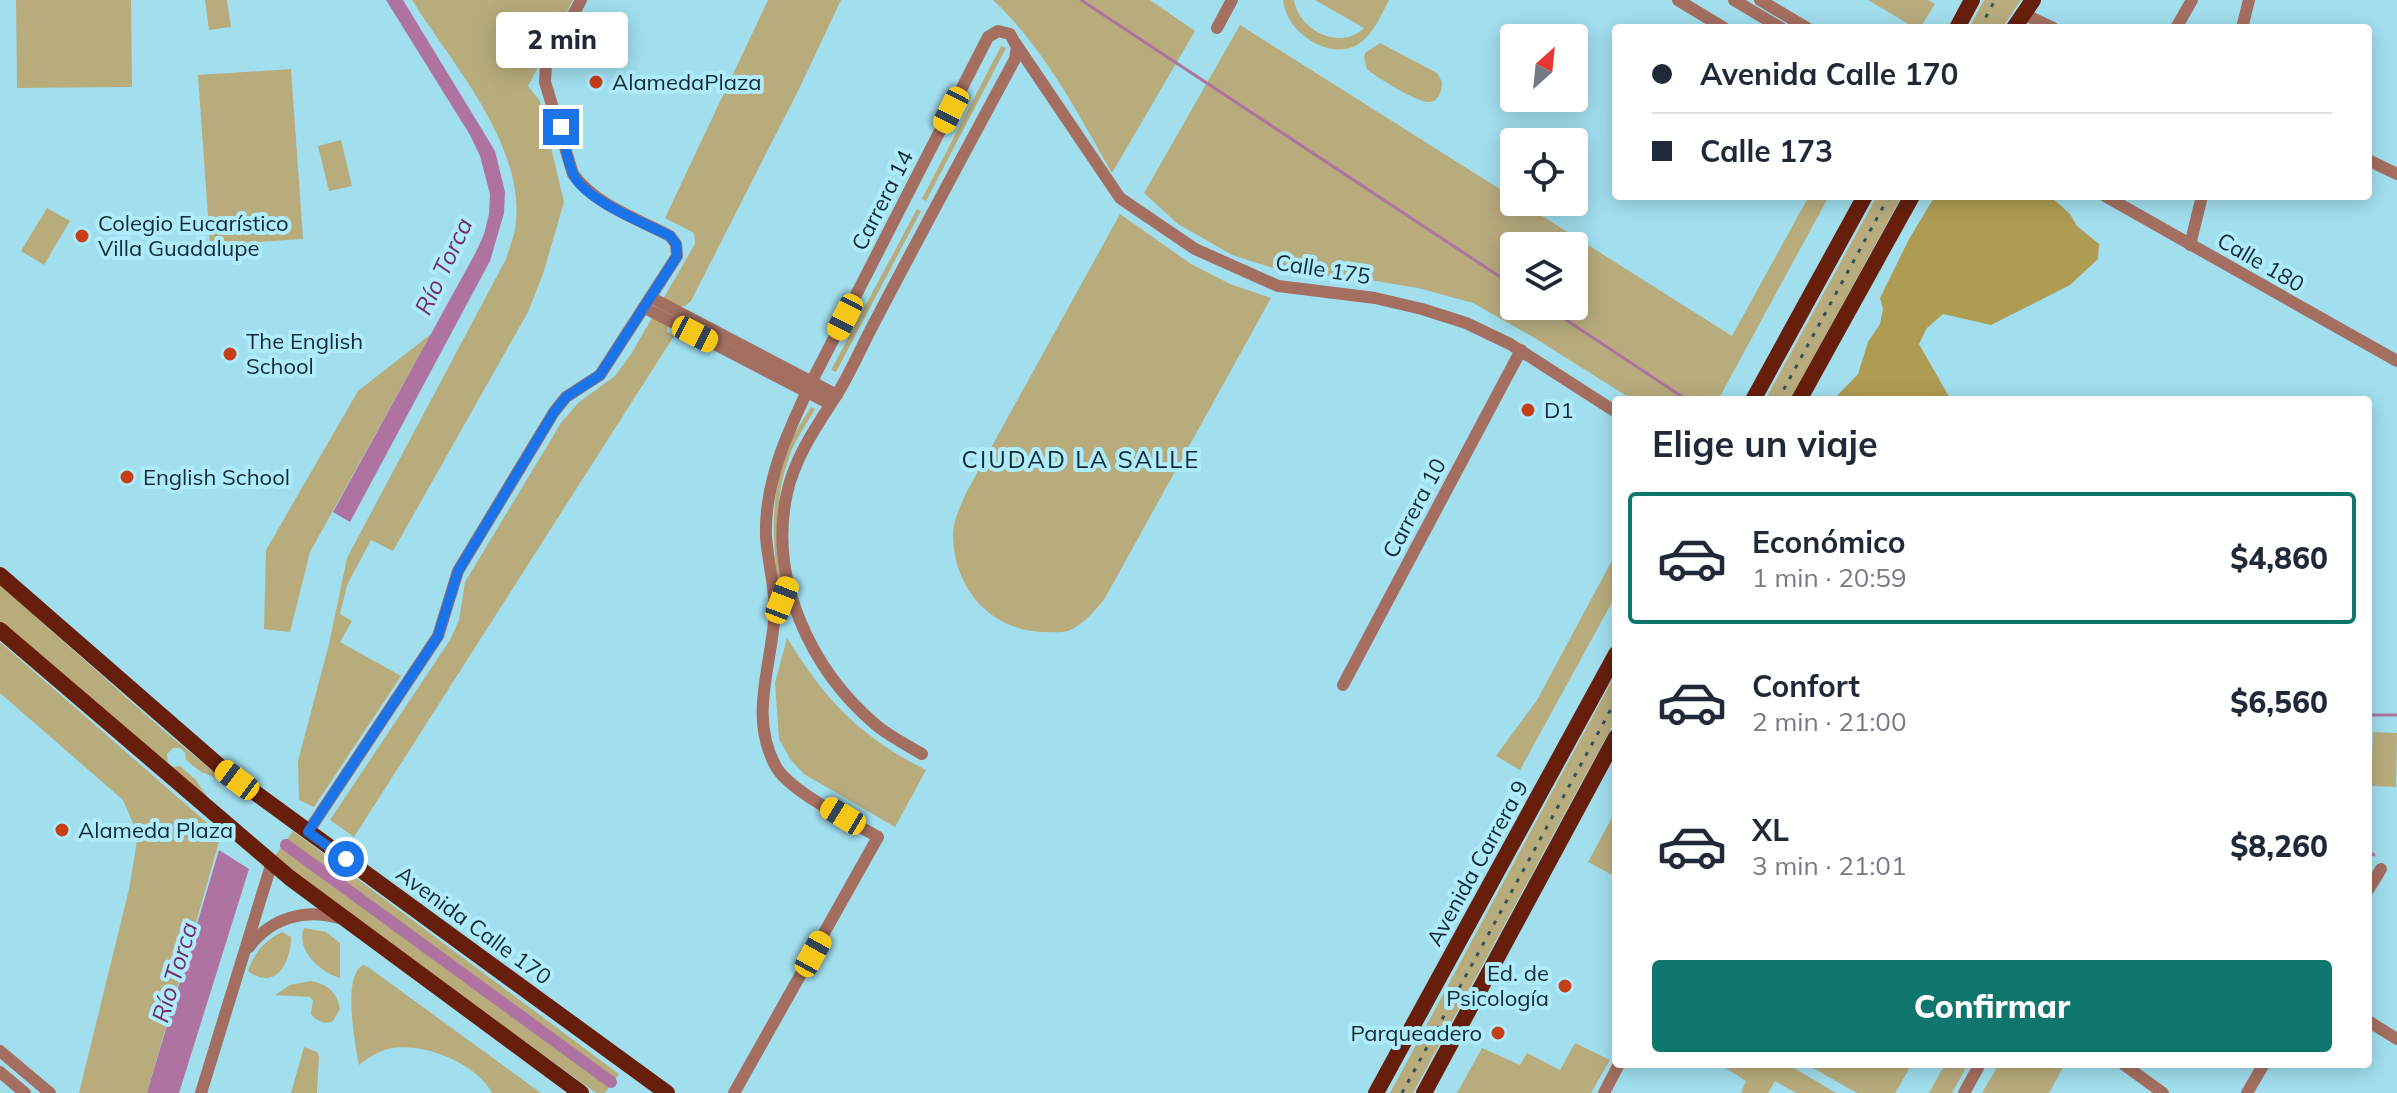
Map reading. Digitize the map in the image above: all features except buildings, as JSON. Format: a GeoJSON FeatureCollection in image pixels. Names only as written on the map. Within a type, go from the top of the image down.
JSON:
{"type":"FeatureCollection","features":[{"type":"Feature","properties":{"kind":"main road"},"geometry":{"type":"LineString","coordinates":[[1959,24],[1972,0]]}},
{"type":"Feature","properties":{"kind":"main road"},"geometry":{"type":"LineString","coordinates":[[1755,396],[1863,200]]}},
{"type":"Feature","properties":{"kind":"main road"},"geometry":{"type":"LineString","coordinates":[[1801,396],[1910,200]]}},
{"type":"Feature","properties":{"kind":"main road","name":"Avenida Calle 170"},"geometry":{"type":"LineString","coordinates":[[0,575],[201,751],[667,1093]]}},
{"type":"Feature","properties":{"kind":"main road"},"geometry":{"type":"LineString","coordinates":[[0,630],[272,862],[344,919],[581,1093]]}},
{"type":"Feature","properties":{"kind":"main road","name":"Avenida Carrera 9"},"geometry":{"type":"LineString","coordinates":[[1376,1093],[1612,661]]}},
{"type":"Feature","properties":{"kind":"main road"},"geometry":{"type":"LineString","coordinates":[[1424,1093],[1612,744]]}},
{"type":"Feature","properties":{"kind":"street"},"geometry":{"type":"LineString","coordinates":[[308,832],[438,636],[458,571],[554,412],[566,397],[600,375],[677,256],[676,244],[670,236],[594,196],[573,174],[545,82],[546,66],[581,0]]}},
{"type":"Feature","properties":{"kind":"street"},"geometry":{"type":"LineString","coordinates":[[1217,28],[1232,0]]}},
{"type":"Feature","properties":{"kind":"street"},"geometry":{"type":"LineString","coordinates":[[1678,0],[1717,24]]}},
{"type":"Feature","properties":{"kind":"street"},"geometry":{"type":"LineString","coordinates":[[1734,0],[1774,24]]}},
{"type":"Feature","properties":{"kind":"street"},"geometry":{"type":"LineString","coordinates":[[1760,0],[1800,24]]}},
{"type":"Feature","properties":{"kind":"street"},"geometry":{"type":"LineString","coordinates":[[2178,24],[2192,0]]}},
{"type":"Feature","properties":{"kind":"street"},"geometry":{"type":"LineString","coordinates":[[2243,24],[2249,0]]}},
{"type":"Feature","properties":{"kind":"street"},"geometry":{"type":"LineString","coordinates":[[2024,14],[2044,24]]}},
{"type":"Feature","properties":{"kind":"street","name":"Carrera 14"},"geometry":{"type":"LineString","coordinates":[[775,618],[766,534],[770,492],[784,439],[988,37],[998,31],[1010,34]]}},
{"type":"Feature","properties":{"kind":"street"},"geometry":{"type":"LineString","coordinates":[[922,754],[877,726],[839,690],[810,646],[791,597],[783,545],[787,493],[802,450],[833,400],[1015,59],[1017,47],[1010,34]]}},
{"type":"Feature","properties":{"kind":"street","name":"Calle 175"},"geometry":{"type":"LineString","coordinates":[[1010,34],[1120,198],[1182,241],[1236,269],[1278,286],[1327,290],[1422,309],[1466,323],[1521,350],[1612,409]]}},
{"type":"Feature","properties":{"kind":"street"},"geometry":{"type":"LineString","coordinates":[[2372,162],[2397,174]]}},
{"type":"Feature","properties":{"kind":"street","name":"Calle 180"},"geometry":{"type":"LineString","coordinates":[[2112,200],[2397,361]]}},
{"type":"Feature","properties":{"kind":"street"},"geometry":{"type":"LineString","coordinates":[[2190,245],[2201,200]]}},
{"type":"Feature","properties":{"kind":"street"},"geometry":{"type":"LineString","coordinates":[[648,303],[833,400]]}},
{"type":"Feature","properties":{"kind":"street","name":"Carrera 10"},"geometry":{"type":"LineString","coordinates":[[1343,685],[1521,350]]}},
{"type":"Feature","properties":{"kind":"street"},"geometry":{"type":"LineString","coordinates":[[734,1093],[878,837],[790,784],[775,766],[762,718],[762,699],[775,618],[789,582]]}},
{"type":"Feature","properties":{"kind":"street"},"geometry":{"type":"LineString","coordinates":[[201,1093],[272,862]]}},
{"type":"Feature","properties":{"kind":"street"},"geometry":{"type":"LineString","coordinates":[[2372,884],[2381,869]]}},
{"type":"Feature","properties":{"kind":"street"},"geometry":{"type":"LineString","coordinates":[[241,960],[259,935],[285,919],[319,914],[344,919]]}},
{"type":"Feature","properties":{"kind":"street"},"geometry":{"type":"LineString","coordinates":[[2372,1023],[2397,1039]]}},
{"type":"Feature","properties":{"kind":"street"},"geometry":{"type":"LineString","coordinates":[[0,1051],[50,1093]]}},
{"type":"Feature","properties":{"kind":"street"},"geometry":{"type":"LineString","coordinates":[[1604,1093],[1617,1068]]}},
{"type":"Feature","properties":{"kind":"street"},"geometry":{"type":"LineString","coordinates":[[1964,1093],[1978,1068]]}},
{"type":"Feature","properties":{"kind":"street"},"geometry":{"type":"LineString","coordinates":[[2129,1068],[2163,1093]]}},
{"type":"Feature","properties":{"kind":"street"},"geometry":{"type":"LineString","coordinates":[[2247,1093],[2262,1068]]}},
{"type":"Feature","properties":{"kind":"street"},"geometry":{"type":"LineString","coordinates":[[0,1072],[25,1093]]}},
{"type":"Feature","properties":{"kind":"shaded area"},"geometry":{"type":"Polygon","coordinates":[[[16,0],[131,0],[132,87],[17,88],[16,0]]]}},
{"type":"Feature","properties":{"kind":"shaded area"},"geometry":{"type":"Polygon","coordinates":[[[205,0],[227,0],[231,27],[209,30],[205,0]]]}},
{"type":"Feature","properties":{"kind":"shaded area"},"geometry":{"type":"Polygon","coordinates":[[[386,0],[403,0],[495,151],[505,192],[504,213],[490,261],[350,522],[333,512],[476,252],[489,214],[490,194],[480,156],[470,135],[386,0]]]}},
{"type":"Feature","properties":{"kind":"shaded area"},"geometry":{"type":"Polygon","coordinates":[[[412,0],[573,0],[528,86],[540,101],[564,202],[543,274],[528,312],[393,551],[371,540],[347,585],[340,614],[352,621],[340,642],[401,676],[314,807],[299,800],[298,761],[329,644],[347,558],[506,259],[515,230],[516,199],[510,168],[499,138],[466,80],[412,0]]]}},
{"type":"Feature","properties":{"kind":"shaded area"},"geometry":{"type":"Polygon","coordinates":[[[768,0],[841,0],[691,301],[668,312],[667,332],[674,336],[354,837],[330,820],[450,640],[459,620],[465,582],[561,423],[578,403],[615,376],[695,244],[694,233],[665,218],[768,0]]]}},
{"type":"Feature","properties":{"kind":"shaded area"},"geometry":{"type":"Polygon","coordinates":[[[993,0],[1150,0],[1195,31],[1112,173],[1044,60],[993,0]]]}},
{"type":"Feature","properties":{"kind":"shaded area"},"geometry":{"type":"Polygon","coordinates":[[[1283,0],[1294,0],[1304,21],[1312,29],[1344,38],[1364,28],[1315,0],[1389,0],[1365,39],[1348,48],[1336,49],[1324,47],[1301,33],[1286,12],[1283,0]]]}},
{"type":"Feature","properties":{"kind":"shaded area"},"geometry":{"type":"Polygon","coordinates":[[[1868,0],[1928,0],[1935,4],[1922,24],[1908,24],[1868,0]]]}},
{"type":"Feature","properties":{"kind":"shaded area"},"geometry":{"type":"Polygon","coordinates":[[[1984,0],[2021,0],[2005,24],[1971,24],[1984,0]]]}},
{"type":"Feature","properties":{"kind":"shaded area"},"geometry":{"type":"Polygon","coordinates":[[[1240,25],[1500,189],[1500,216],[1542,216],[1567,232],[1500,232],[1500,318],[1473,303],[1418,288],[1363,279],[1288,273],[1232,255],[1178,224],[1144,193],[1240,25]]]}},
{"type":"Feature","properties":{"kind":"shaded area"},"geometry":{"type":"Polygon","coordinates":[[[1380,43],[1437,73],[1442,85],[1436,100],[1417,99],[1367,69],[1365,53],[1380,43]]]}},
{"type":"Feature","properties":{"kind":"shaded area"},"geometry":{"type":"Polygon","coordinates":[[[1001,46],[1006,48],[926,201],[922,199],[1001,46]]]}},
{"type":"Feature","properties":{"kind":"shaded area"},"geometry":{"type":"Polygon","coordinates":[[[291,69],[303,239],[210,245],[198,75],[291,69]]]}},
{"type":"Feature","properties":{"kind":"shaded area"},"geometry":{"type":"Polygon","coordinates":[[[341,140],[352,186],[329,191],[318,146],[341,140]]]}},
{"type":"Feature","properties":{"kind":"shaded area"},"geometry":{"type":"Polygon","coordinates":[[[1807,200],[1827,200],[1720,396],[1627,396],[1503,320],[1588,320],[1588,245],[1732,336],[1807,200]]]}},
{"type":"Feature","properties":{"kind":"shaded area"},"geometry":{"type":"Polygon","coordinates":[[[1875,200],[1900,200],[1792,396],[1767,396],[1875,200]]]}},
{"type":"Feature","properties":{"kind":"shaded area"},"geometry":{"type":"Polygon","coordinates":[[[1933,200],[2054,200],[2070,214],[2077,226],[2099,244],[2098,259],[2070,285],[1991,325],[1943,314],[1927,328],[1919,344],[1949,396],[1837,396],[1858,374],[1868,342],[1880,324],[1883,309],[1880,298],[1933,200]]]}},
{"type":"Feature","properties":{"kind":"shaded area"},"geometry":{"type":"Polygon","coordinates":[[[47,208],[70,221],[44,265],[21,251],[47,208]]]}},
{"type":"Feature","properties":{"kind":"shaded area"},"geometry":{"type":"Polygon","coordinates":[[[917,209],[921,211],[836,372],[831,370],[917,209]]]}},
{"type":"Feature","properties":{"kind":"shaded area"},"geometry":{"type":"Polygon","coordinates":[[[1120,214],[1191,264],[1230,284],[1271,298],[1105,598],[1093,613],[1068,631],[1024,629],[991,614],[968,588],[955,554],[954,524],[966,493],[1120,214]]]}},
{"type":"Feature","properties":{"kind":"shaded area"},"geometry":{"type":"Polygon","coordinates":[[[431,334],[310,552],[290,632],[264,629],[266,550],[358,391],[431,334]]]}},
{"type":"Feature","properties":{"kind":"shaded area"},"geometry":{"type":"Polygon","coordinates":[[[811,407],[815,409],[793,447],[782,480],[778,531],[783,582],[778,583],[774,531],[778,480],[791,441],[811,407]]]}},
{"type":"Feature","properties":{"kind":"shaded area"},"geometry":{"type":"Polygon","coordinates":[[[1612,560],[1612,602],[1520,770],[1496,756],[1537,700],[1612,560]]]}},
{"type":"Feature","properties":{"kind":"shaded area"},"geometry":{"type":"Polygon","coordinates":[[[0,585],[225,781],[201,772],[186,760],[185,752],[180,748],[173,748],[167,754],[168,764],[180,766],[196,780],[212,804],[0,622],[0,585]]]}},
{"type":"Feature","properties":{"kind":"shaded area"},"geometry":{"type":"Polygon","coordinates":[[[787,638],[816,681],[846,715],[882,744],[926,770],[895,827],[804,774],[790,759],[779,739],[775,683],[787,638]]]}},
{"type":"Feature","properties":{"kind":"shaded area"},"geometry":{"type":"Polygon","coordinates":[[[0,642],[221,835],[147,1093],[79,1093],[129,889],[138,835],[123,800],[0,693],[0,642]]]}},
{"type":"Feature","properties":{"kind":"shaded area"},"geometry":{"type":"Polygon","coordinates":[[[1612,680],[1612,726],[1413,1093],[1390,1093],[1612,680]]]}},
{"type":"Feature","properties":{"kind":"shaded area"},"geometry":{"type":"Polygon","coordinates":[[[2373,732],[2397,733],[2396,787],[2372,786],[2373,732]]]}},
{"type":"Feature","properties":{"kind":"shaded area"},"geometry":{"type":"Polygon","coordinates":[[[1612,817],[1612,875],[1588,862],[1612,817]]]}},
{"type":"Feature","properties":{"kind":"shaded area"},"geometry":{"type":"Polygon","coordinates":[[[293,831],[619,1074],[605,1093],[596,1093],[335,904],[275,856],[293,831]]]}},
{"type":"Feature","properties":{"kind":"shaded area"},"geometry":{"type":"Polygon","coordinates":[[[219,850],[249,869],[179,1093],[147,1093],[219,850]]]}},
{"type":"Feature","properties":{"kind":"shaded area"},"geometry":{"type":"Polygon","coordinates":[[[304,928],[326,932],[340,943],[340,978],[318,966],[306,952],[302,936],[304,928]]]}},
{"type":"Feature","properties":{"kind":"shaded area"},"geometry":{"type":"Polygon","coordinates":[[[282,932],[291,937],[288,956],[280,971],[267,978],[248,971],[261,948],[282,932]]]}},
{"type":"Feature","properties":{"kind":"shaded area"},"geometry":{"type":"Polygon","coordinates":[[[363,965],[541,1093],[492,1093],[462,1064],[419,1049],[388,1049],[359,1065],[351,996],[353,982],[363,965]]]}},
{"type":"Feature","properties":{"kind":"shaded area"},"geometry":{"type":"Polygon","coordinates":[[[310,981],[327,987],[337,998],[340,1009],[333,1021],[324,1022],[311,1014],[313,1000],[310,997],[275,995],[290,985],[310,981]]]}},
{"type":"Feature","properties":{"kind":"shaded area"},"geometry":{"type":"Polygon","coordinates":[[[1575,1043],[1610,1060],[1591,1093],[1457,1093],[1482,1048],[1520,1065],[1527,1053],[1560,1070],[1575,1043]]]}},
{"type":"Feature","properties":{"kind":"shaded area"},"geometry":{"type":"Polygon","coordinates":[[[304,1047],[317,1052],[319,1056],[317,1093],[291,1093],[304,1047]]]}},
{"type":"Feature","properties":{"kind":"shaded area"},"geometry":{"type":"Polygon","coordinates":[[[1725,1068],[1794,1068],[1836,1093],[1796,1093],[1775,1081],[1768,1093],[1741,1093],[1746,1081],[1725,1068]]]}},
{"type":"Feature","properties":{"kind":"shaded area"},"geometry":{"type":"Polygon","coordinates":[[[1813,1068],[1910,1068],[1895,1093],[1857,1093],[1813,1068]]]}},
{"type":"Feature","properties":{"kind":"shaded area"},"geometry":{"type":"Polygon","coordinates":[[[1943,1068],[1966,1068],[1952,1093],[1929,1093],[1943,1068]]]}},
{"type":"Feature","properties":{"kind":"shaded area"},"geometry":{"type":"Polygon","coordinates":[[[1997,1068],[2063,1068],[2049,1093],[1982,1093],[1997,1068]]]}},
{"type":"Feature","properties":{"kind":"waterway"},"geometry":{"type":"LineString","coordinates":[[1081,0],[1500,277]]}},
{"type":"Feature","properties":{"kind":"waterway"},"geometry":{"type":"LineString","coordinates":[[1566,320],[1681,396]]}},
{"type":"Feature","properties":{"kind":"waterway"},"geometry":{"type":"LineString","coordinates":[[2372,715],[2397,715]]}},
{"type":"Feature","properties":{"kind":"waterway"},"geometry":{"type":"LineString","coordinates":[[286,845],[611,1082]]}},
{"type":"Feature","properties":{"kind":"railway"},"geometry":{"type":"LineString","coordinates":[[1982,24],[1995,0]]}},
{"type":"Feature","properties":{"kind":"railway"},"geometry":{"type":"LineString","coordinates":[[1780,396],[1887,200]]}},
{"type":"Feature","properties":{"kind":"railway"},"geometry":{"type":"LineString","coordinates":[[1402,1093],[1612,707]]}},
{"type":"Feature","properties":{"kind":"place","name":"AlamedaPlaza"},"geometry":{"type":"Point","coordinates":[596,82]}},
{"type":"Feature","properties":{"kind":"place","name":"Colegio Eucarístico Villa Guadalupe"},"geometry":{"type":"Point","coordinates":[82,236]}},
{"type":"Feature","properties":{"kind":"place","name":"The English School"},"geometry":{"type":"Point","coordinates":[230,354]}},
{"type":"Feature","properties":{"kind":"place","name":"D1"},"geometry":{"type":"Point","coordinates":[1528,410]}},
{"type":"Feature","properties":{"kind":"place","name":"English School"},"geometry":{"type":"Point","coordinates":[127,477]}},
{"type":"Feature","properties":{"kind":"place","name":"Alameda Plaza"},"geometry":{"type":"Point","coordinates":[62,830]}},
{"type":"Feature","properties":{"kind":"place","name":"Ed. de Psicología"},"geometry":{"type":"Point","coordinates":[1565,986]}},
{"type":"Feature","properties":{"kind":"place","name":"Parqueadero"},"geometry":{"type":"Point","coordinates":[1498,1033]}},
{"type":"Feature","properties":{"kind":"district","name":"CIUDAD LA SALLE"},"geometry":{"type":"Point","coordinates":[1081,459]}},
{"type":"Feature","properties":{"kind":"route"},"geometry":{"type":"LineString","coordinates":[[346,859],[308,832],[438,636],[458,571],[554,412],[566,397],[600,375],[677,256],[676,244],[670,236],[594,196],[581,185],[573,174],[561,127]]}},
{"type":"Feature","properties":{"kind":"water label","name":"Río Torca"},"geometry":{"type":"Point","coordinates":[443,266]}},
{"type":"Feature","properties":{"kind":"water label","name":"Río Torca"},"geometry":{"type":"Point","coordinates":[174,972]}}]}
